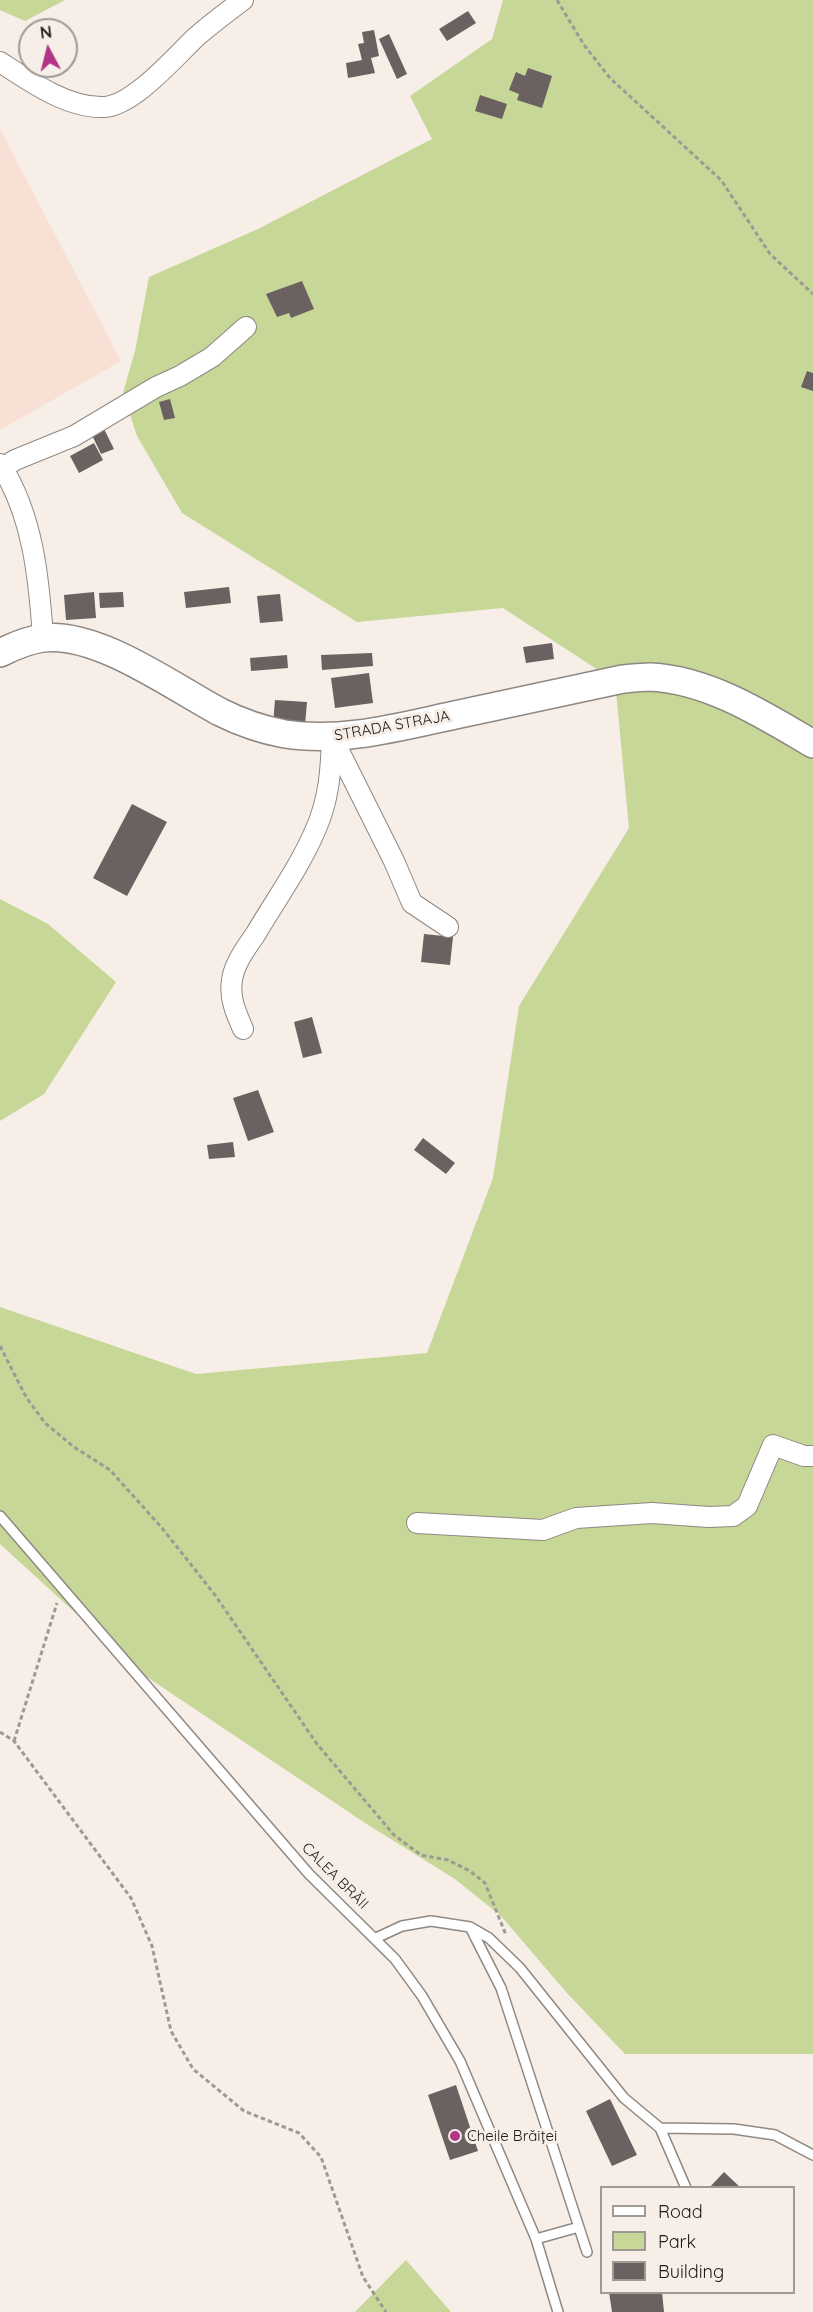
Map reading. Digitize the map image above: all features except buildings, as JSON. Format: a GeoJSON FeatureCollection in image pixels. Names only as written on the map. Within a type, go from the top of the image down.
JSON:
{"type":"FeatureCollection","features":[{"type":"Feature","properties":{"kind":"main road","name":"STRADA STRAJA"},"geometry":{"type":"LineString","coordinates":[[0,653],[16,645],[43,638],[69,639],[90,644],[119,656],[223,713],[282,733],[309,737],[332,737],[409,725],[624,679],[651,677],[669,679],[709,690],[775,722],[813,744]]}},
{"type":"Feature","properties":{"kind":"street"},"geometry":{"type":"LineString","coordinates":[[0,62],[53,93],[80,104],[103,108],[118,105],[150,82],[196,38],[243,0]]}},
{"type":"Feature","properties":{"kind":"street"},"geometry":{"type":"LineString","coordinates":[[43,638],[33,548],[23,514],[1,466],[74,436],[156,387],[180,376],[212,357],[246,327]]}},
{"type":"Feature","properties":{"kind":"street"},"geometry":{"type":"LineString","coordinates":[[332,737],[382,835],[412,903],[448,927]]}},
{"type":"Feature","properties":{"kind":"street"},"geometry":{"type":"LineString","coordinates":[[243,1029],[235,1011],[232,979],[242,955],[314,833],[324,809],[328,791],[332,737]]}},
{"type":"Feature","properties":{"kind":"street"},"geometry":{"type":"LineString","coordinates":[[417,1523],[543,1530],[576,1518],[652,1513],[709,1517],[733,1516],[747,1506],[773,1445],[804,1456],[813,1456]]}},
{"type":"Feature","properties":{"kind":"lane","name":"CALEA BRĂII"},"geometry":{"type":"LineString","coordinates":[[0,1516],[309,1874],[376,1938],[395,1959],[422,1996],[460,2061],[536,2239],[558,2312]]}},
{"type":"Feature","properties":{"kind":"lane"},"geometry":{"type":"LineString","coordinates":[[376,1938],[402,1926],[431,1921],[470,1927],[489,1938],[520,1968],[624,2098],[660,2128],[686,2186]]}},
{"type":"Feature","properties":{"kind":"lane"},"geometry":{"type":"LineString","coordinates":[[470,1927],[501,1989],[587,2252]]}},
{"type":"Feature","properties":{"kind":"lane"},"geometry":{"type":"LineString","coordinates":[[660,2128],[734,2129],[775,2135],[813,2155]]}},
{"type":"Feature","properties":{"kind":"lane"},"geometry":{"type":"LineString","coordinates":[[536,2239],[579,2226]]}},
{"type":"Feature","properties":{"kind":"path"},"geometry":{"type":"LineString","coordinates":[[557,0],[584,45],[610,78],[721,180],[770,254],[813,294]]}},
{"type":"Feature","properties":{"kind":"path"},"geometry":{"type":"LineString","coordinates":[[0,1346],[26,1397],[45,1423],[74,1447],[110,1470],[162,1528],[214,1595],[317,1744],[394,1835],[421,1855],[448,1860],[470,1871],[485,1883],[507,1936]]}},
{"type":"Feature","properties":{"kind":"path"},"geometry":{"type":"LineString","coordinates":[[14,1741],[62,1587]]}},
{"type":"Feature","properties":{"kind":"path"},"geometry":{"type":"LineString","coordinates":[[0,1732],[14,1741],[131,1898],[152,1946],[171,2031],[193,2069],[244,2111],[299,2133],[321,2157],[363,2277],[386,2312]]}},
{"type":"Feature","properties":{"kind":"shaded area"},"geometry":{"type":"Polygon","coordinates":[[[0,129],[121,361],[0,430],[0,129]]]}},
{"type":"Feature","properties":{"kind":"green space"},"geometry":{"type":"Polygon","coordinates":[[[0,0],[65,0],[31,18],[18,18],[0,10],[0,0]]]}},
{"type":"Feature","properties":{"kind":"green space"},"geometry":{"type":"Polygon","coordinates":[[[503,0],[813,0],[813,2054],[625,2054],[566,1992],[501,1916],[455,1879],[365,1823],[141,1673],[0,1544],[0,1307],[196,1374],[427,1353],[493,1178],[519,1006],[629,828],[615,681],[503,608],[357,622],[182,513],[137,436],[123,393],[135,351],[149,277],[258,229],[432,139],[410,96],[492,39],[503,0]]]}},
{"type":"Feature","properties":{"kind":"green space"},"geometry":{"type":"Polygon","coordinates":[[[0,899],[48,924],[116,982],[44,1094],[0,1121],[0,899]]]}},
{"type":"Feature","properties":{"kind":"green space"},"geometry":{"type":"Polygon","coordinates":[[[406,2260],[451,2312],[355,2312],[406,2260]]]}},
{"type":"Feature","properties":{"kind":"place","name":"Cheile Brăiței"},"geometry":{"type":"Point","coordinates":[455,2136]}}]}
